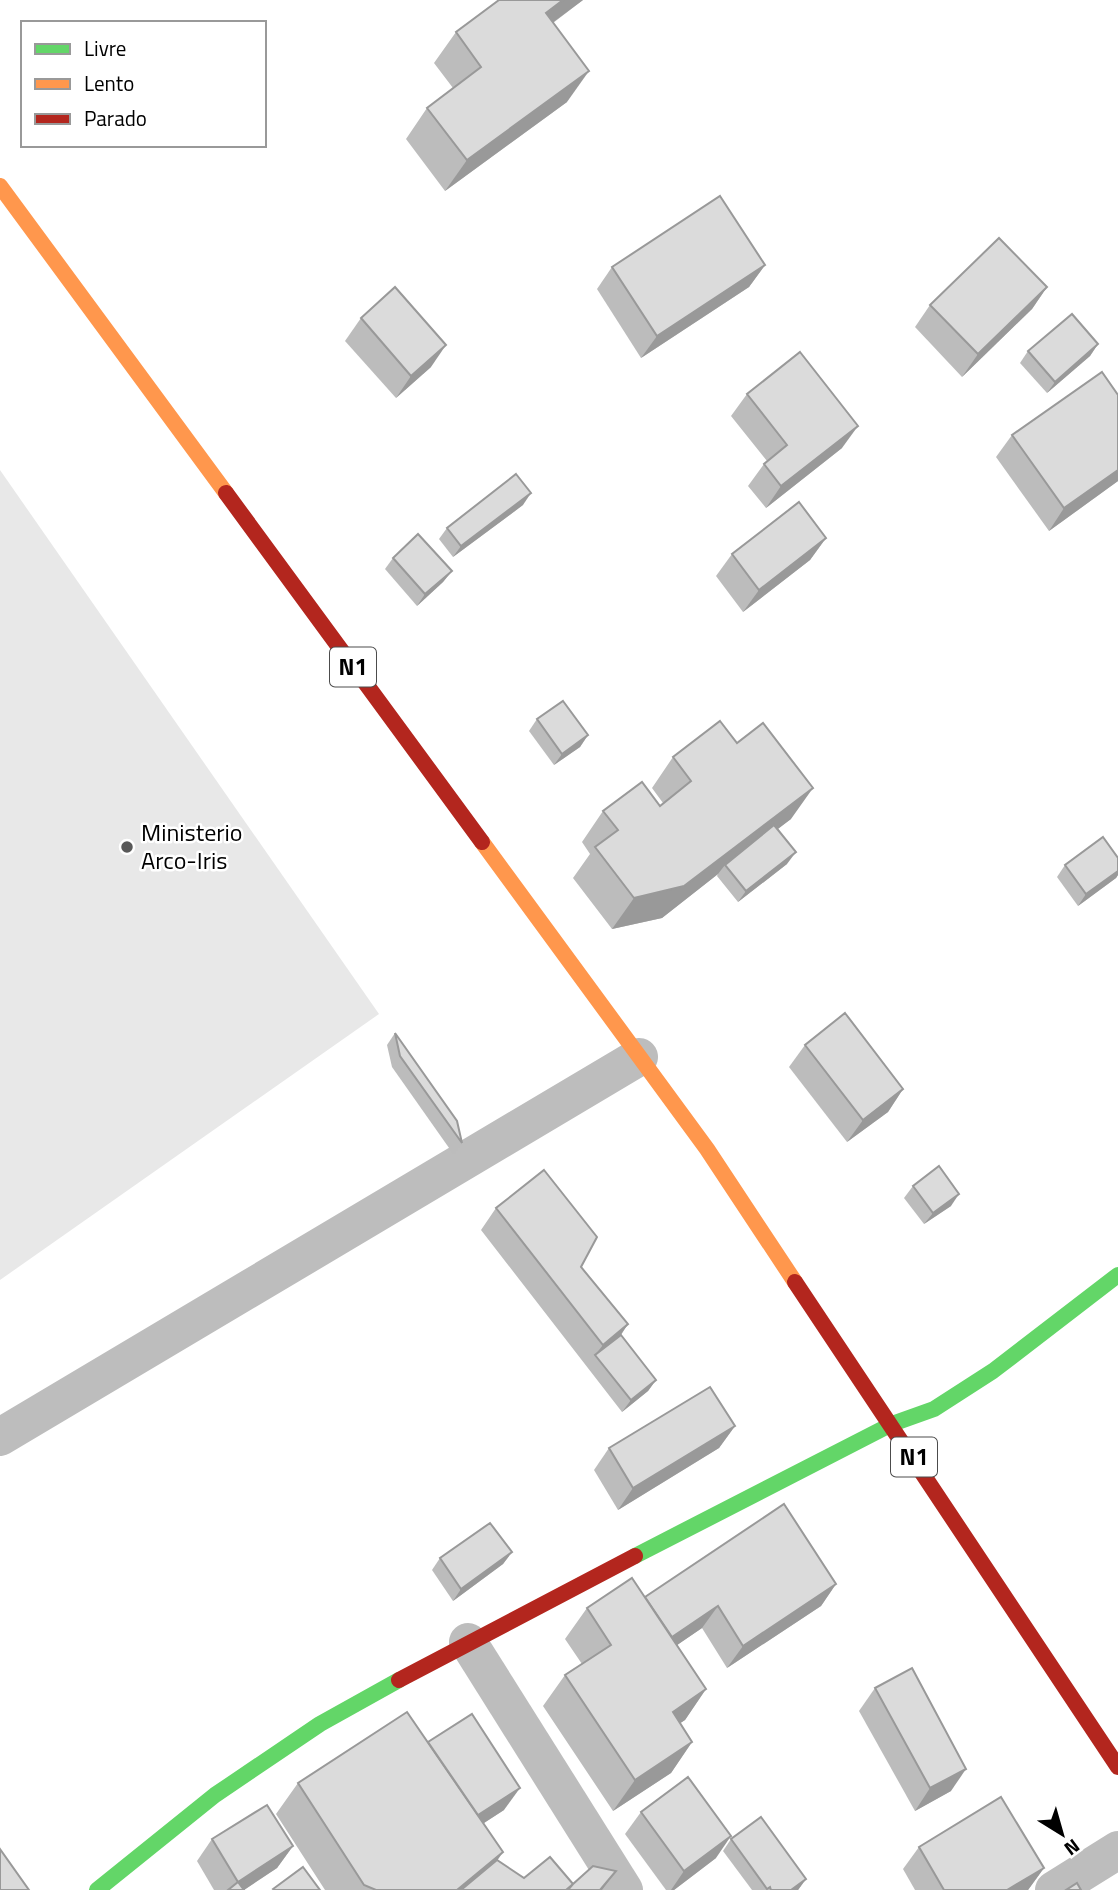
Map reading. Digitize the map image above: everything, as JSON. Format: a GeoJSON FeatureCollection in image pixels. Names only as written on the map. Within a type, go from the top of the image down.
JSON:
{"type":"FeatureCollection","features":[{"type":"Feature","properties":{"kind":"main road","name":"N1"},"geometry":{"type":"LineString","coordinates":[[0,186],[707,1149],[1118,1767]]}},
{"type":"Feature","properties":{"kind":"main road"},"geometry":{"type":"LineString","coordinates":[[97,1890],[215,1796],[320,1724],[468,1642],[892,1424],[934,1409],[993,1371],[1118,1275]]}},
{"type":"Feature","properties":{"kind":"street"},"geometry":{"type":"LineString","coordinates":[[0,1437],[639,1057]]}},
{"type":"Feature","properties":{"kind":"street"},"geometry":{"type":"LineString","coordinates":[[468,1642],[624,1890]]}},
{"type":"Feature","properties":{"kind":"street"},"geometry":{"type":"LineString","coordinates":[[1055,1890],[1118,1850]]}},
{"type":"Feature","properties":{"kind":"shaded area"},"geometry":{"type":"Polygon","coordinates":[[[0,470],[379,1014],[0,1280],[0,470]]]}},
{"type":"Feature","properties":{"kind":"building"},"geometry":{"type":"Polygon","coordinates":[[[499,0],[563,0],[546,13],[589,71],[467,160],[427,108],[481,67],[456,32],[499,0]]]}},
{"type":"Feature","properties":{"kind":"building"},"geometry":{"type":"Polygon","coordinates":[[[720,196],[765,265],[657,336],[612,267],[720,196]]]}},
{"type":"Feature","properties":{"kind":"building"},"geometry":{"type":"Polygon","coordinates":[[[999,238],[1047,287],[978,354],[930,305],[999,238]]]}},
{"type":"Feature","properties":{"kind":"building"},"geometry":{"type":"Polygon","coordinates":[[[395,287],[446,345],[411,376],[361,318],[395,287]]]}},
{"type":"Feature","properties":{"kind":"building"},"geometry":{"type":"Polygon","coordinates":[[[1072,314],[1098,344],[1055,382],[1028,351],[1072,314]]]}},
{"type":"Feature","properties":{"kind":"building"},"geometry":{"type":"Polygon","coordinates":[[[800,352],[858,426],[781,486],[764,464],[787,445],[747,394],[800,352]]]}},
{"type":"Feature","properties":{"kind":"building"},"geometry":{"type":"Polygon","coordinates":[[[1102,372],[1118,395],[1118,470],[1064,508],[1012,435],[1102,372]]]}},
{"type":"Feature","properties":{"kind":"building"},"geometry":{"type":"Polygon","coordinates":[[[516,474],[531,493],[461,546],[447,528],[516,474]]]}},
{"type":"Feature","properties":{"kind":"building"},"geometry":{"type":"Polygon","coordinates":[[[799,502],[826,538],[759,590],[732,554],[799,502]]]}},
{"type":"Feature","properties":{"kind":"building"},"geometry":{"type":"Polygon","coordinates":[[[418,534],[452,571],[425,594],[393,558],[418,534]]]}},
{"type":"Feature","properties":{"kind":"building"},"geometry":{"type":"Polygon","coordinates":[[[563,701],[588,735],[562,754],[537,719],[563,701]]]}},
{"type":"Feature","properties":{"kind":"building"},"geometry":{"type":"Polygon","coordinates":[[[720,721],[737,743],[763,723],[813,788],[684,886],[634,898],[595,847],[618,830],[603,811],[642,782],[660,806],[691,781],[673,757],[720,721]]]}},
{"type":"Feature","properties":{"kind":"building"},"geometry":{"type":"Polygon","coordinates":[[[774,825],[796,852],[746,891],[725,865],[774,825]]]}},
{"type":"Feature","properties":{"kind":"building"},"geometry":{"type":"Polygon","coordinates":[[[1103,837],[1118,858],[1118,871],[1086,894],[1065,865],[1103,837]]]}},
{"type":"Feature","properties":{"kind":"building"},"geometry":{"type":"Polygon","coordinates":[[[845,1013],[903,1089],[863,1120],[805,1045],[845,1013]]]}},
{"type":"Feature","properties":{"kind":"building"},"geometry":{"type":"Polygon","coordinates":[[[395,1033],[457,1121],[462,1143],[400,1056],[395,1033]]]}},
{"type":"Feature","properties":{"kind":"building"},"geometry":{"type":"Polygon","coordinates":[[[939,1166],[959,1194],[933,1213],[913,1186],[939,1166]]]}},
{"type":"Feature","properties":{"kind":"building"},"geometry":{"type":"Polygon","coordinates":[[[544,1170],[597,1237],[581,1267],[628,1324],[603,1345],[496,1208],[544,1170]]]}},
{"type":"Feature","properties":{"kind":"building"},"geometry":{"type":"Polygon","coordinates":[[[621,1335],[656,1380],[631,1400],[595,1355],[621,1335]]]}},
{"type":"Feature","properties":{"kind":"building"},"geometry":{"type":"Polygon","coordinates":[[[710,1387],[735,1426],[633,1488],[609,1448],[710,1387]]]}},
{"type":"Feature","properties":{"kind":"building"},"geometry":{"type":"Polygon","coordinates":[[[784,1504],[836,1584],[743,1646],[718,1606],[672,1637],[645,1597],[784,1504]]]}},
{"type":"Feature","properties":{"kind":"building"},"geometry":{"type":"Polygon","coordinates":[[[490,1523],[512,1552],[461,1589],[440,1558],[490,1523]]]}},
{"type":"Feature","properties":{"kind":"building"},"geometry":{"type":"Polygon","coordinates":[[[632,1578],[706,1689],[673,1712],[692,1742],[635,1780],[565,1675],[611,1645],[587,1608],[632,1578]]]}},
{"type":"Feature","properties":{"kind":"building"},"geometry":{"type":"Polygon","coordinates":[[[912,1668],[966,1769],[930,1788],[875,1688],[912,1668]]]}},
{"type":"Feature","properties":{"kind":"building"},"geometry":{"type":"Polygon","coordinates":[[[407,1712],[503,1852],[457,1890],[376,1890],[364,1885],[298,1783],[407,1712]]]}},
{"type":"Feature","properties":{"kind":"building"},"geometry":{"type":"Polygon","coordinates":[[[472,1714],[520,1788],[478,1815],[428,1742],[472,1714]]]}},
{"type":"Feature","properties":{"kind":"building"},"geometry":{"type":"Polygon","coordinates":[[[688,1777],[731,1836],[684,1871],[641,1812],[688,1777]]]}},
{"type":"Feature","properties":{"kind":"building"},"geometry":{"type":"Polygon","coordinates":[[[1001,1797],[1044,1868],[1007,1890],[944,1890],[919,1847],[1001,1797]]]}},
{"type":"Feature","properties":{"kind":"building"},"geometry":{"type":"Polygon","coordinates":[[[267,1805],[293,1846],[238,1882],[212,1839],[267,1805]]]}},
{"type":"Feature","properties":{"kind":"building"},"geometry":{"type":"Polygon","coordinates":[[[761,1817],[806,1879],[791,1890],[771,1890],[770,1887],[767,1889],[731,1839],[761,1817]]]}},
{"type":"Feature","properties":{"kind":"building"},"geometry":{"type":"Polygon","coordinates":[[[0,1849],[29,1890],[0,1890],[0,1849]]]}},
{"type":"Feature","properties":{"kind":"building"},"geometry":{"type":"Polygon","coordinates":[[[550,1857],[573,1884],[566,1890],[461,1890],[497,1860],[524,1878],[550,1857]]]}},
{"type":"Feature","properties":{"kind":"building"},"geometry":{"type":"Polygon","coordinates":[[[593,1866],[616,1871],[600,1890],[568,1890],[593,1866]]]}},
{"type":"Feature","properties":{"kind":"building"},"geometry":{"type":"Polygon","coordinates":[[[303,1867],[320,1890],[273,1889],[303,1867]]]}},
{"type":"Feature","properties":{"kind":"building"},"geometry":{"type":"Polygon","coordinates":[[[238,1882],[244,1890],[228,1890],[238,1882]]]}},
{"type":"Feature","properties":{"kind":"building"},"geometry":{"type":"Polygon","coordinates":[[[1077,1883],[1081,1890],[1066,1890],[1077,1883]]]}},
{"type":"Feature","properties":{"kind":"traffic: fast"},"geometry":{"type":"LineString","coordinates":[[635,1556],[892,1424],[934,1409],[993,1371],[1118,1275]]}},
{"type":"Feature","properties":{"kind":"traffic: fast"},"geometry":{"type":"LineString","coordinates":[[97,1890],[215,1795],[320,1724],[399,1680]]}},
{"type":"Feature","properties":{"kind":"traffic: slow"},"geometry":{"type":"LineString","coordinates":[[0,186],[226,493]]}},
{"type":"Feature","properties":{"kind":"traffic: slow"},"geometry":{"type":"LineString","coordinates":[[482,842],[707,1149],[795,1282]]}},
{"type":"Feature","properties":{"kind":"traffic: jam"},"geometry":{"type":"LineString","coordinates":[[226,493],[482,842]]}},
{"type":"Feature","properties":{"kind":"traffic: jam"},"geometry":{"type":"LineString","coordinates":[[795,1282],[1118,1767]]}},
{"type":"Feature","properties":{"kind":"traffic: jam"},"geometry":{"type":"LineString","coordinates":[[399,1680],[635,1556]]}},
{"type":"Feature","properties":{"kind":"place","name":"Ministerio Arco-Iris"},"geometry":{"type":"Point","coordinates":[127,847]}}]}
